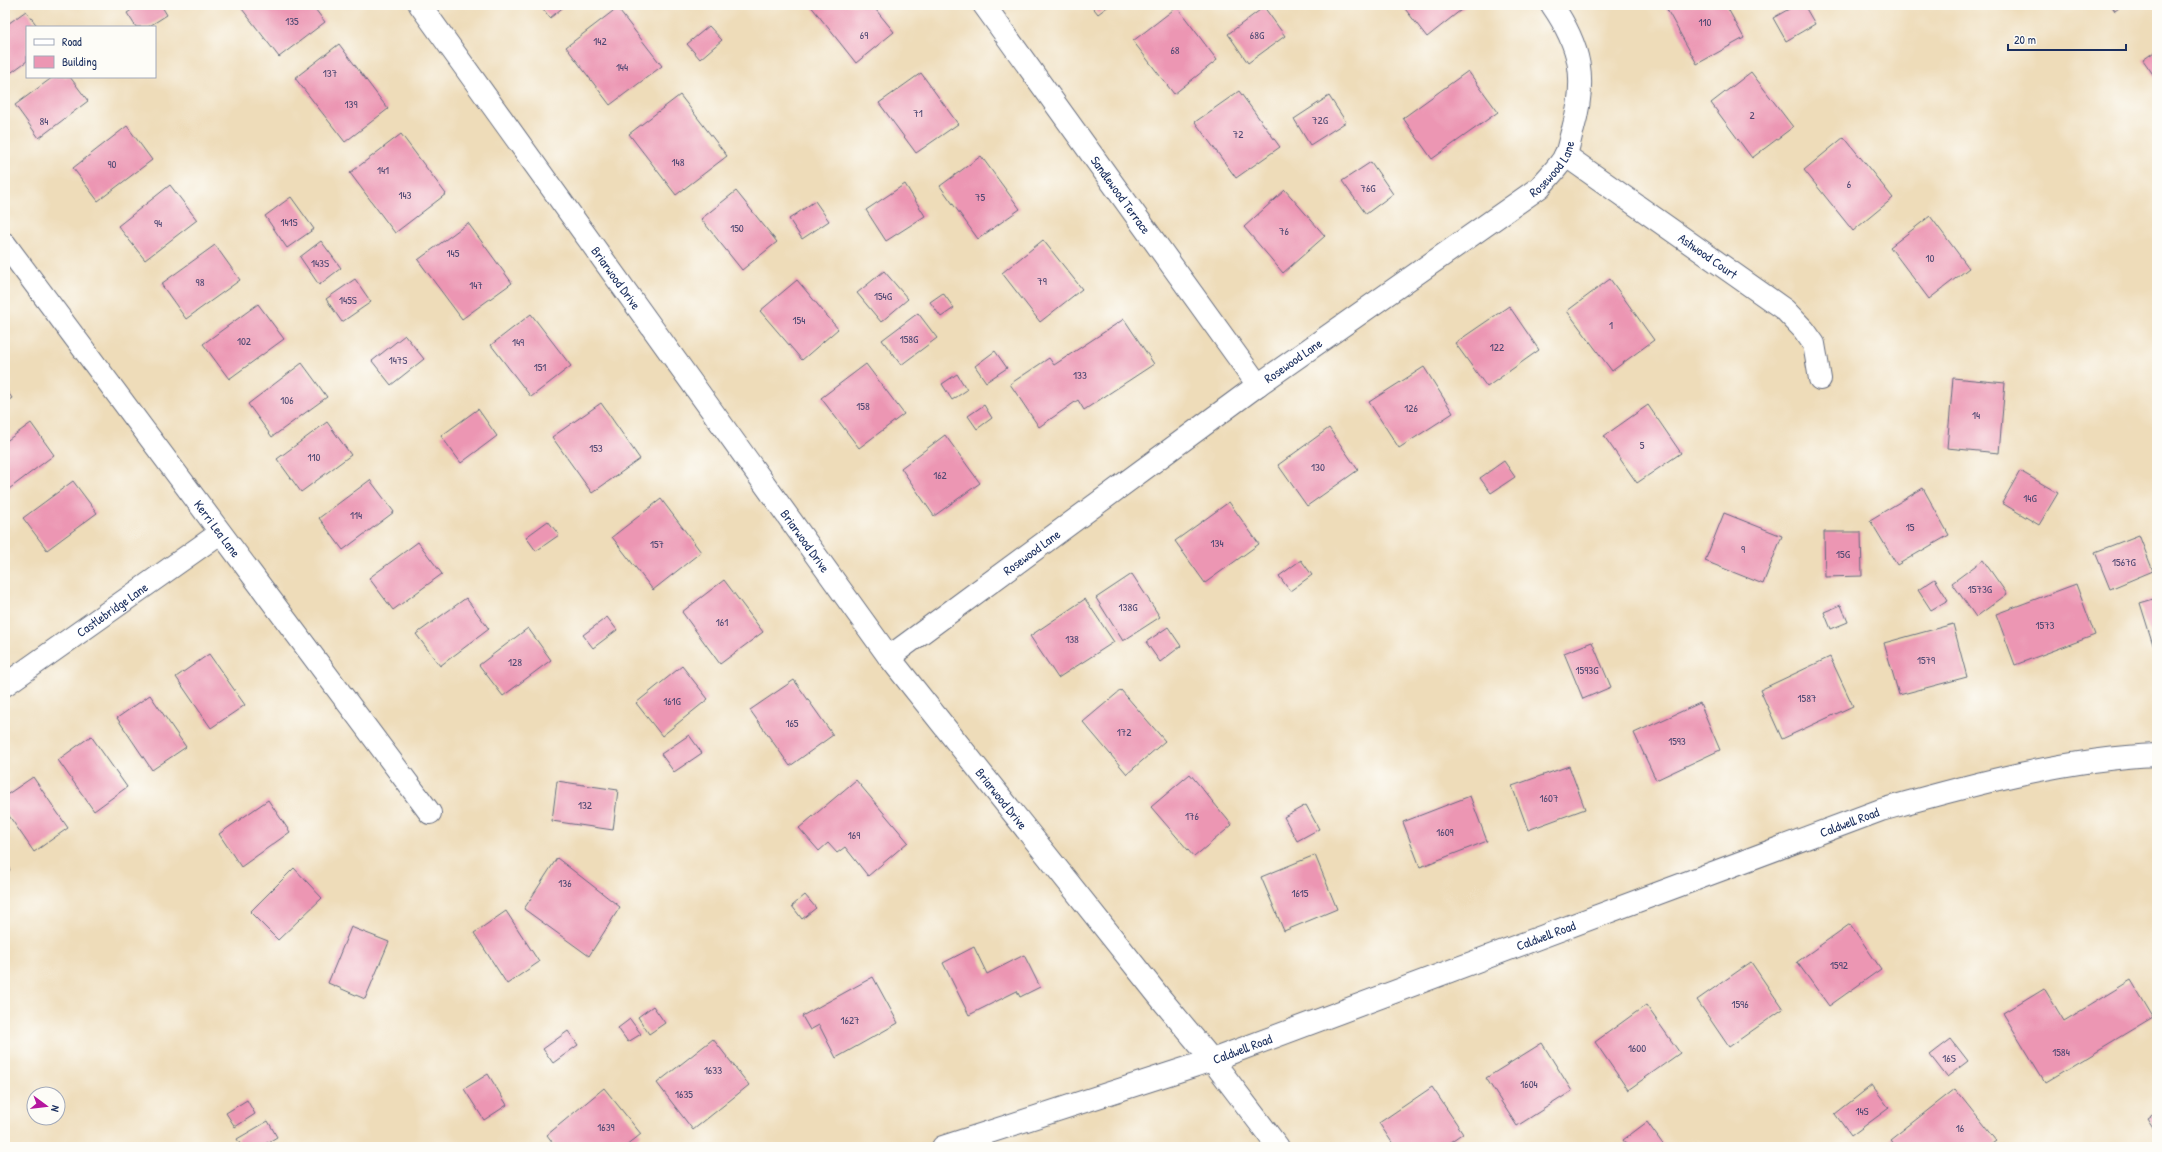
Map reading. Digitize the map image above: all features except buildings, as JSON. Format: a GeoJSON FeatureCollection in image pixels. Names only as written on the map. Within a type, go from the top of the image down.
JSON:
{"type":"FeatureCollection","features":[{"type":"Feature","properties":{"kind":"street","name":"Briarwood Drive"},"geometry":{"type":"LineString","coordinates":[[420,5],[889,657],[1157,994],[1212,1060],[1278,1147]]}},
{"type":"Feature","properties":{"kind":"street","name":"Sandlewood Terrace"},"geometry":{"type":"LineString","coordinates":[[984,5],[1258,384]]}},
{"type":"Feature","properties":{"kind":"street","name":"Rosewood Lane"},"geometry":{"type":"LineString","coordinates":[[889,657],[1258,384],[1540,187],[1565,155],[1578,105],[1580,78],[1575,46],[1567,27],[1552,5]]}},
{"type":"Feature","properties":{"kind":"street","name":"Ashwood Court"},"geometry":{"type":"LineString","coordinates":[[1565,155],[1785,310],[1804,330],[1814,344],[1820,379]]}},
{"type":"Feature","properties":{"kind":"street","name":"Kerri Lea Lane"},"geometry":{"type":"LineString","coordinates":[[5,244],[430,813]]}},
{"type":"Feature","properties":{"kind":"street","name":"Castlebridge Lane"},"geometry":{"type":"LineString","coordinates":[[5,686],[220,533]]}},
{"type":"Feature","properties":{"kind":"street","name":"Caldwell Road"},"geometry":{"type":"LineString","coordinates":[[942,1147],[1212,1060],[1881,810],[1974,784],[2055,768],[2133,756],[2157,755]]}}]}
